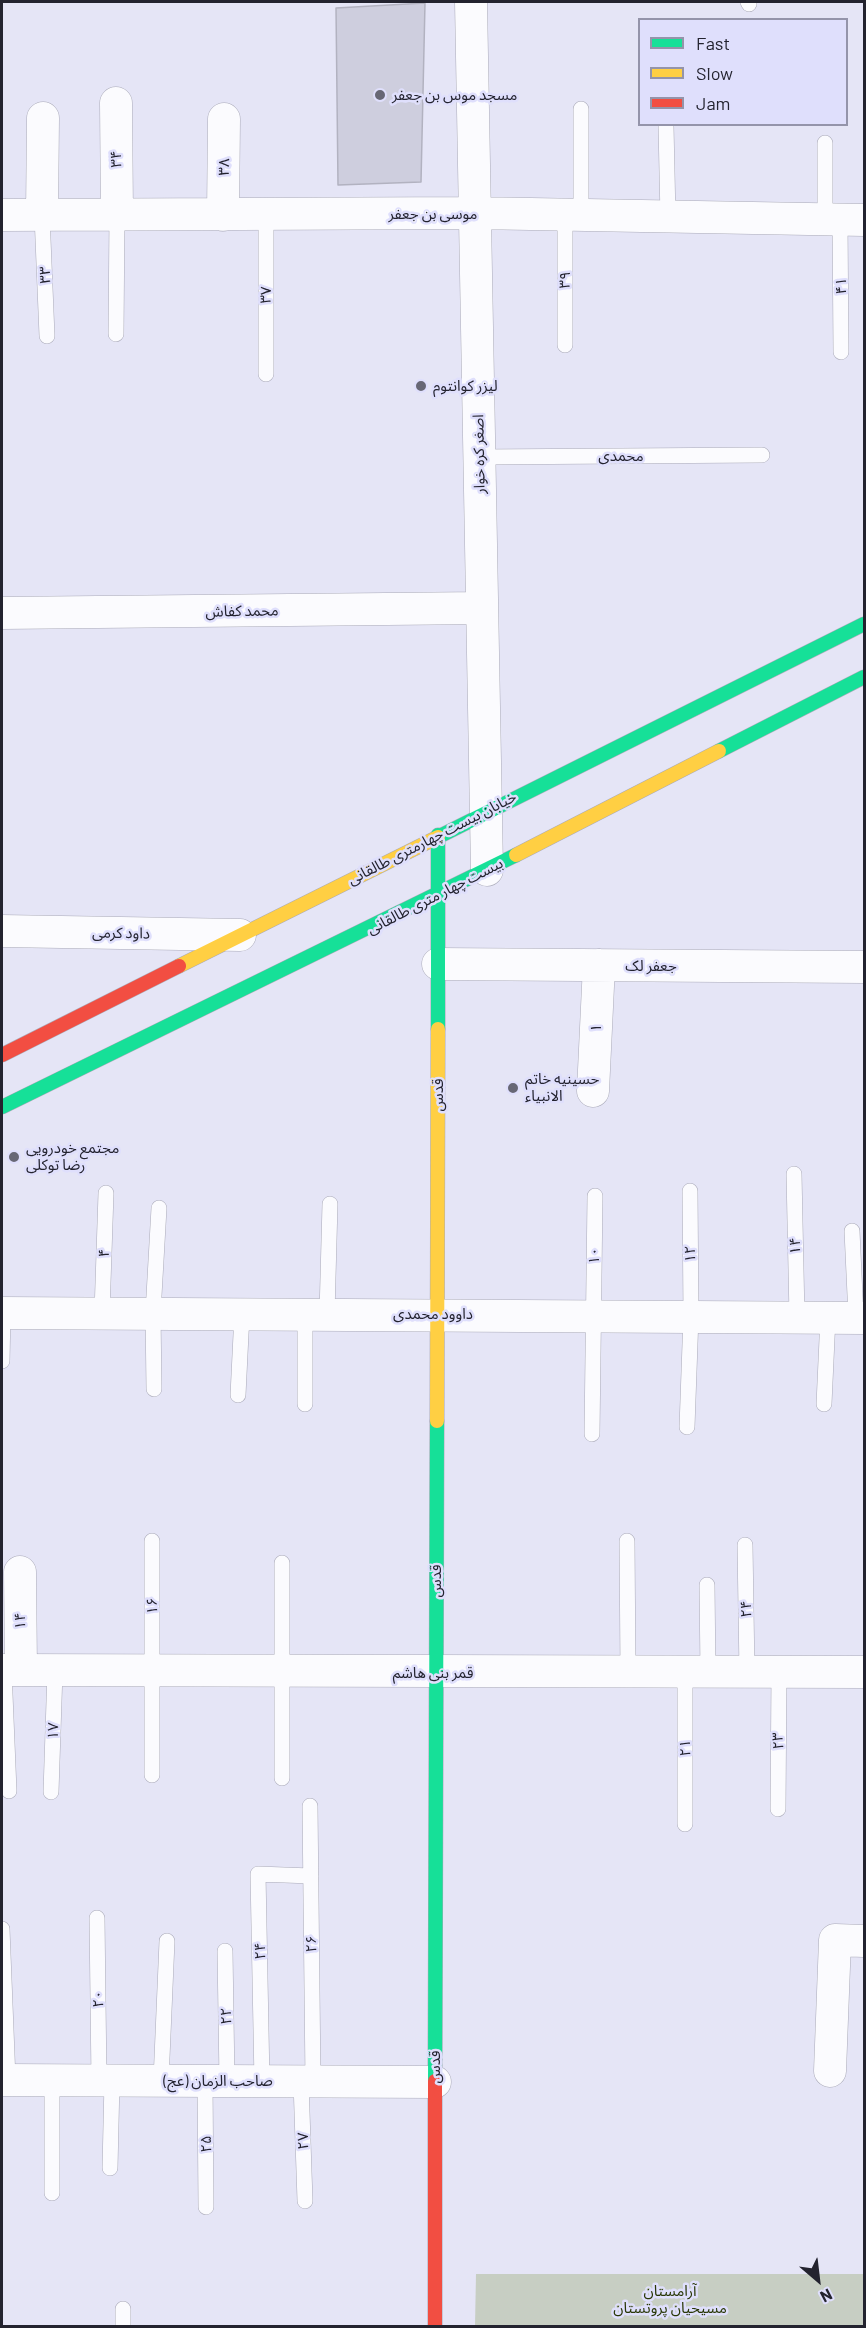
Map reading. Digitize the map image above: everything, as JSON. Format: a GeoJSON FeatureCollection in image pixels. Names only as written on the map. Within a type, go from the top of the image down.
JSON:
{"type":"FeatureCollection","features":[{"type":"Feature","properties":{"kind":"main road","name":"خیابان بیست چهارمتری طالقانی"},"geometry":{"type":"LineString","coordinates":[[2,1055],[438,834],[864,624]]}},
{"type":"Feature","properties":{"kind":"main road","name":"بیست چهار متری طالقانی"},"geometry":{"type":"LineString","coordinates":[[2,1107],[438,895],[864,677]]}},
{"type":"Feature","properties":{"kind":"main road","name":"قدس"},"geometry":{"type":"LineString","coordinates":[[435,2326],[438,834]]}},
{"type":"Feature","properties":{"kind":"street","name":"اصغر کره خوار"},"geometry":{"type":"LineString","coordinates":[[471,2],[484,812],[487,870]]}},
{"type":"Feature","properties":{"kind":"street","name":"۳۴"},"geometry":{"type":"LineString","coordinates":[[116,103],[117,215]]}},
{"type":"Feature","properties":{"kind":"street"},"geometry":{"type":"LineString","coordinates":[[42,215],[43,118]]}},
{"type":"Feature","properties":{"kind":"street","name":"۳۸"},"geometry":{"type":"LineString","coordinates":[[223,215],[224,119]]}},
{"type":"Feature","properties":{"kind":"street","name":"موسی بن جعفر"},"geometry":{"type":"LineString","coordinates":[[2,215],[475,213],[843,220]]}},
{"type":"Feature","properties":{"kind":"street","name":"محمد کفاش"},"geometry":{"type":"LineString","coordinates":[[2,614],[482,609]]}},
{"type":"Feature","properties":{"kind":"street","name":"داود کرمی"},"geometry":{"type":"LineString","coordinates":[[2,931],[240,935]]}},
{"type":"Feature","properties":{"kind":"street","name":"جعفر لک"},"geometry":{"type":"LineString","coordinates":[[438,964],[864,967]]}},
{"type":"Feature","properties":{"kind":"street","name":"۱"},"geometry":{"type":"LineString","coordinates":[[593,1091],[599,966]]}},
{"type":"Feature","properties":{"kind":"street","name":"داوود محمدی"},"geometry":{"type":"LineString","coordinates":[[2,1313],[849,1318]]}},
{"type":"Feature","properties":{"kind":"street","name":"۱۴"},"geometry":{"type":"LineString","coordinates":[[9,1670],[20,1572]]}},
{"type":"Feature","properties":{"kind":"street","name":"قمر بنی هاشم"},"geometry":{"type":"LineString","coordinates":[[9,1670],[436,1673],[864,1672]]}},
{"type":"Feature","properties":{"kind":"street"},"geometry":{"type":"LineString","coordinates":[[830,2071],[835,1940],[864,1941]]}},
{"type":"Feature","properties":{"kind":"street","name":"صاحب الزمان (عج)"},"geometry":{"type":"LineString","coordinates":[[5,2080],[435,2082]]}},
{"type":"Feature","properties":{"kind":"lane","name":"۳۹"},"geometry":{"type":"LineString","coordinates":[[565,345],[581,109]]}},
{"type":"Feature","properties":{"kind":"lane"},"geometry":{"type":"LineString","coordinates":[[666,126],[668,218]]}},
{"type":"Feature","properties":{"kind":"lane","name":"۴۱"},"geometry":{"type":"LineString","coordinates":[[825,143],[843,220],[841,352]]}},
{"type":"Feature","properties":{"kind":"lane","name":"۳۳"},"geometry":{"type":"LineString","coordinates":[[42,215],[47,336]]}},
{"type":"Feature","properties":{"kind":"lane"},"geometry":{"type":"LineString","coordinates":[[116,334],[117,215]]}},
{"type":"Feature","properties":{"kind":"lane","name":"۳۷"},"geometry":{"type":"LineString","coordinates":[[266,215],[266,374]]}},
{"type":"Feature","properties":{"kind":"lane","name":"محمدی"},"geometry":{"type":"LineString","coordinates":[[479,457],[762,455]]}},
{"type":"Feature","properties":{"kind":"lane","name":"۱۴"},"geometry":{"type":"LineString","coordinates":[[794,1174],[797,1317]]}},
{"type":"Feature","properties":{"kind":"lane","name":"۱۲"},"geometry":{"type":"LineString","coordinates":[[687,1427],[691,1316],[690,1191]]}},
{"type":"Feature","properties":{"kind":"lane","name":"۴"},"geometry":{"type":"LineString","coordinates":[[102,1313],[106,1192]]}},
{"type":"Feature","properties":{"kind":"lane","name":"۱۰"},"geometry":{"type":"LineString","coordinates":[[592,1434],[595,1196]]}},
{"type":"Feature","properties":{"kind":"lane"},"geometry":{"type":"LineString","coordinates":[[305,1404],[330,1204]]}},
{"type":"Feature","properties":{"kind":"lane"},"geometry":{"type":"LineString","coordinates":[[154,1389],[153,1313],[159,1209]]}},
{"type":"Feature","properties":{"kind":"lane"},"geometry":{"type":"LineString","coordinates":[[824,1404],[849,1318],[852,1231]]}},
{"type":"Feature","properties":{"kind":"lane"},"geometry":{"type":"LineString","coordinates":[[2,1313],[2,1361]]}},
{"type":"Feature","properties":{"kind":"lane"},"geometry":{"type":"LineString","coordinates":[[238,1395],[242,1314]]}},
{"type":"Feature","properties":{"kind":"lane","name":"۱۶"},"geometry":{"type":"LineString","coordinates":[[152,1541],[152,1775]]}},
{"type":"Feature","properties":{"kind":"lane"},"geometry":{"type":"LineString","coordinates":[[627,1541],[628,1672]]}},
{"type":"Feature","properties":{"kind":"lane","name":"۲۴"},"geometry":{"type":"LineString","coordinates":[[745,1545],[747,1673]]}},
{"type":"Feature","properties":{"kind":"lane"},"geometry":{"type":"LineString","coordinates":[[282,1563],[282,1778]]}},
{"type":"Feature","properties":{"kind":"lane"},"geometry":{"type":"LineString","coordinates":[[697,1673],[707,1585]]}},
{"type":"Feature","properties":{"kind":"lane"},"geometry":{"type":"LineString","coordinates":[[9,1670],[9,1791]]}},
{"type":"Feature","properties":{"kind":"lane","name":"۱۷"},"geometry":{"type":"LineString","coordinates":[[51,1792],[55,1671]]}},
{"type":"Feature","properties":{"kind":"lane","name":"۲۳"},"geometry":{"type":"LineString","coordinates":[[778,1672],[778,1809]]}},
{"type":"Feature","properties":{"kind":"lane","name":"۲۱"},"geometry":{"type":"LineString","coordinates":[[685,1824],[697,1673]]}},
{"type":"Feature","properties":{"kind":"lane","name":"۲۶"},"geometry":{"type":"LineString","coordinates":[[307,2082],[310,1806]]}},
{"type":"Feature","properties":{"kind":"lane","name":"۲۴"},"geometry":{"type":"LineString","coordinates":[[262,2082],[258,1874],[311,1876]]}},
{"type":"Feature","properties":{"kind":"lane","name":"۲۰"},"geometry":{"type":"LineString","coordinates":[[97,1918],[106,2081]]}},
{"type":"Feature","properties":{"kind":"lane"},"geometry":{"type":"LineString","coordinates":[[2,1929],[5,2080]]}},
{"type":"Feature","properties":{"kind":"lane"},"geometry":{"type":"LineString","coordinates":[[161,2081],[167,1941]]}},
{"type":"Feature","properties":{"kind":"lane","name":"۲۲"},"geometry":{"type":"LineString","coordinates":[[216,2081],[225,1951]]}},
{"type":"Feature","properties":{"kind":"lane"},"geometry":{"type":"LineString","coordinates":[[52,2080],[52,2193]]}},
{"type":"Feature","properties":{"kind":"lane"},"geometry":{"type":"LineString","coordinates":[[106,2081],[110,2168]]}},
{"type":"Feature","properties":{"kind":"lane","name":"۲۵"},"geometry":{"type":"LineString","coordinates":[[206,2207],[216,2081]]}},
{"type":"Feature","properties":{"kind":"lane","name":"۲۷"},"geometry":{"type":"LineString","coordinates":[[305,2201],[307,2082]]}},
{"type":"Feature","properties":{"kind":"lane"},"geometry":{"type":"LineString","coordinates":[[123,2309],[123,2326]]}},
{"type":"Feature","properties":{"kind":"green space","name":"آرامستان مسیحیان پروتستان"},"geometry":{"type":"Polygon","coordinates":[[[476,2274],[864,2274],[864,2326],[475,2326],[476,2274]]]}},
{"type":"Feature","properties":{"kind":"building","name":"مسجد موس بن جعفر"},"geometry":{"type":"Polygon","coordinates":[[[425,3],[421,182],[338,185],[336,8],[425,3]]]}},
{"type":"Feature","properties":{"kind":"traffic: fast"},"geometry":{"type":"LineString","coordinates":[[438,837],[864,624]]}},
{"type":"Feature","properties":{"kind":"traffic: fast"},"geometry":{"type":"LineString","coordinates":[[719,751],[864,677]]}},
{"type":"Feature","properties":{"kind":"traffic: fast"},"geometry":{"type":"LineString","coordinates":[[438,835],[438,1029]]}},
{"type":"Feature","properties":{"kind":"traffic: fast"},"geometry":{"type":"LineString","coordinates":[[2,1107],[516,855]]}},
{"type":"Feature","properties":{"kind":"traffic: fast"},"geometry":{"type":"LineString","coordinates":[[435,2081],[437,1421]]}},
{"type":"Feature","properties":{"kind":"traffic: slow"},"geometry":{"type":"LineString","coordinates":[[516,855],[719,751]]}},
{"type":"Feature","properties":{"kind":"traffic: slow"},"geometry":{"type":"LineString","coordinates":[[179,966],[438,837]]}},
{"type":"Feature","properties":{"kind":"traffic: slow"},"geometry":{"type":"LineString","coordinates":[[437,1421],[438,1029]]}},
{"type":"Feature","properties":{"kind":"traffic: jam"},"geometry":{"type":"LineString","coordinates":[[2,1055],[179,966]]}},
{"type":"Feature","properties":{"kind":"traffic: jam"},"geometry":{"type":"LineString","coordinates":[[435,2081],[435,2326]]}},
{"type":"Feature","properties":{"kind":"place","name":"مسجد موس بن جعفر"},"geometry":{"type":"Point","coordinates":[380,95]}},
{"type":"Feature","properties":{"kind":"place","name":"لیزر کوانتوم"},"geometry":{"type":"Point","coordinates":[421,386]}},
{"type":"Feature","properties":{"kind":"place","name":"حسینیه خاتم الانبیاء"},"geometry":{"type":"Point","coordinates":[513,1088]}},
{"type":"Feature","properties":{"kind":"place","name":"مجتمع خودرویی رضا توکلی"},"geometry":{"type":"Point","coordinates":[14,1157]}}]}
